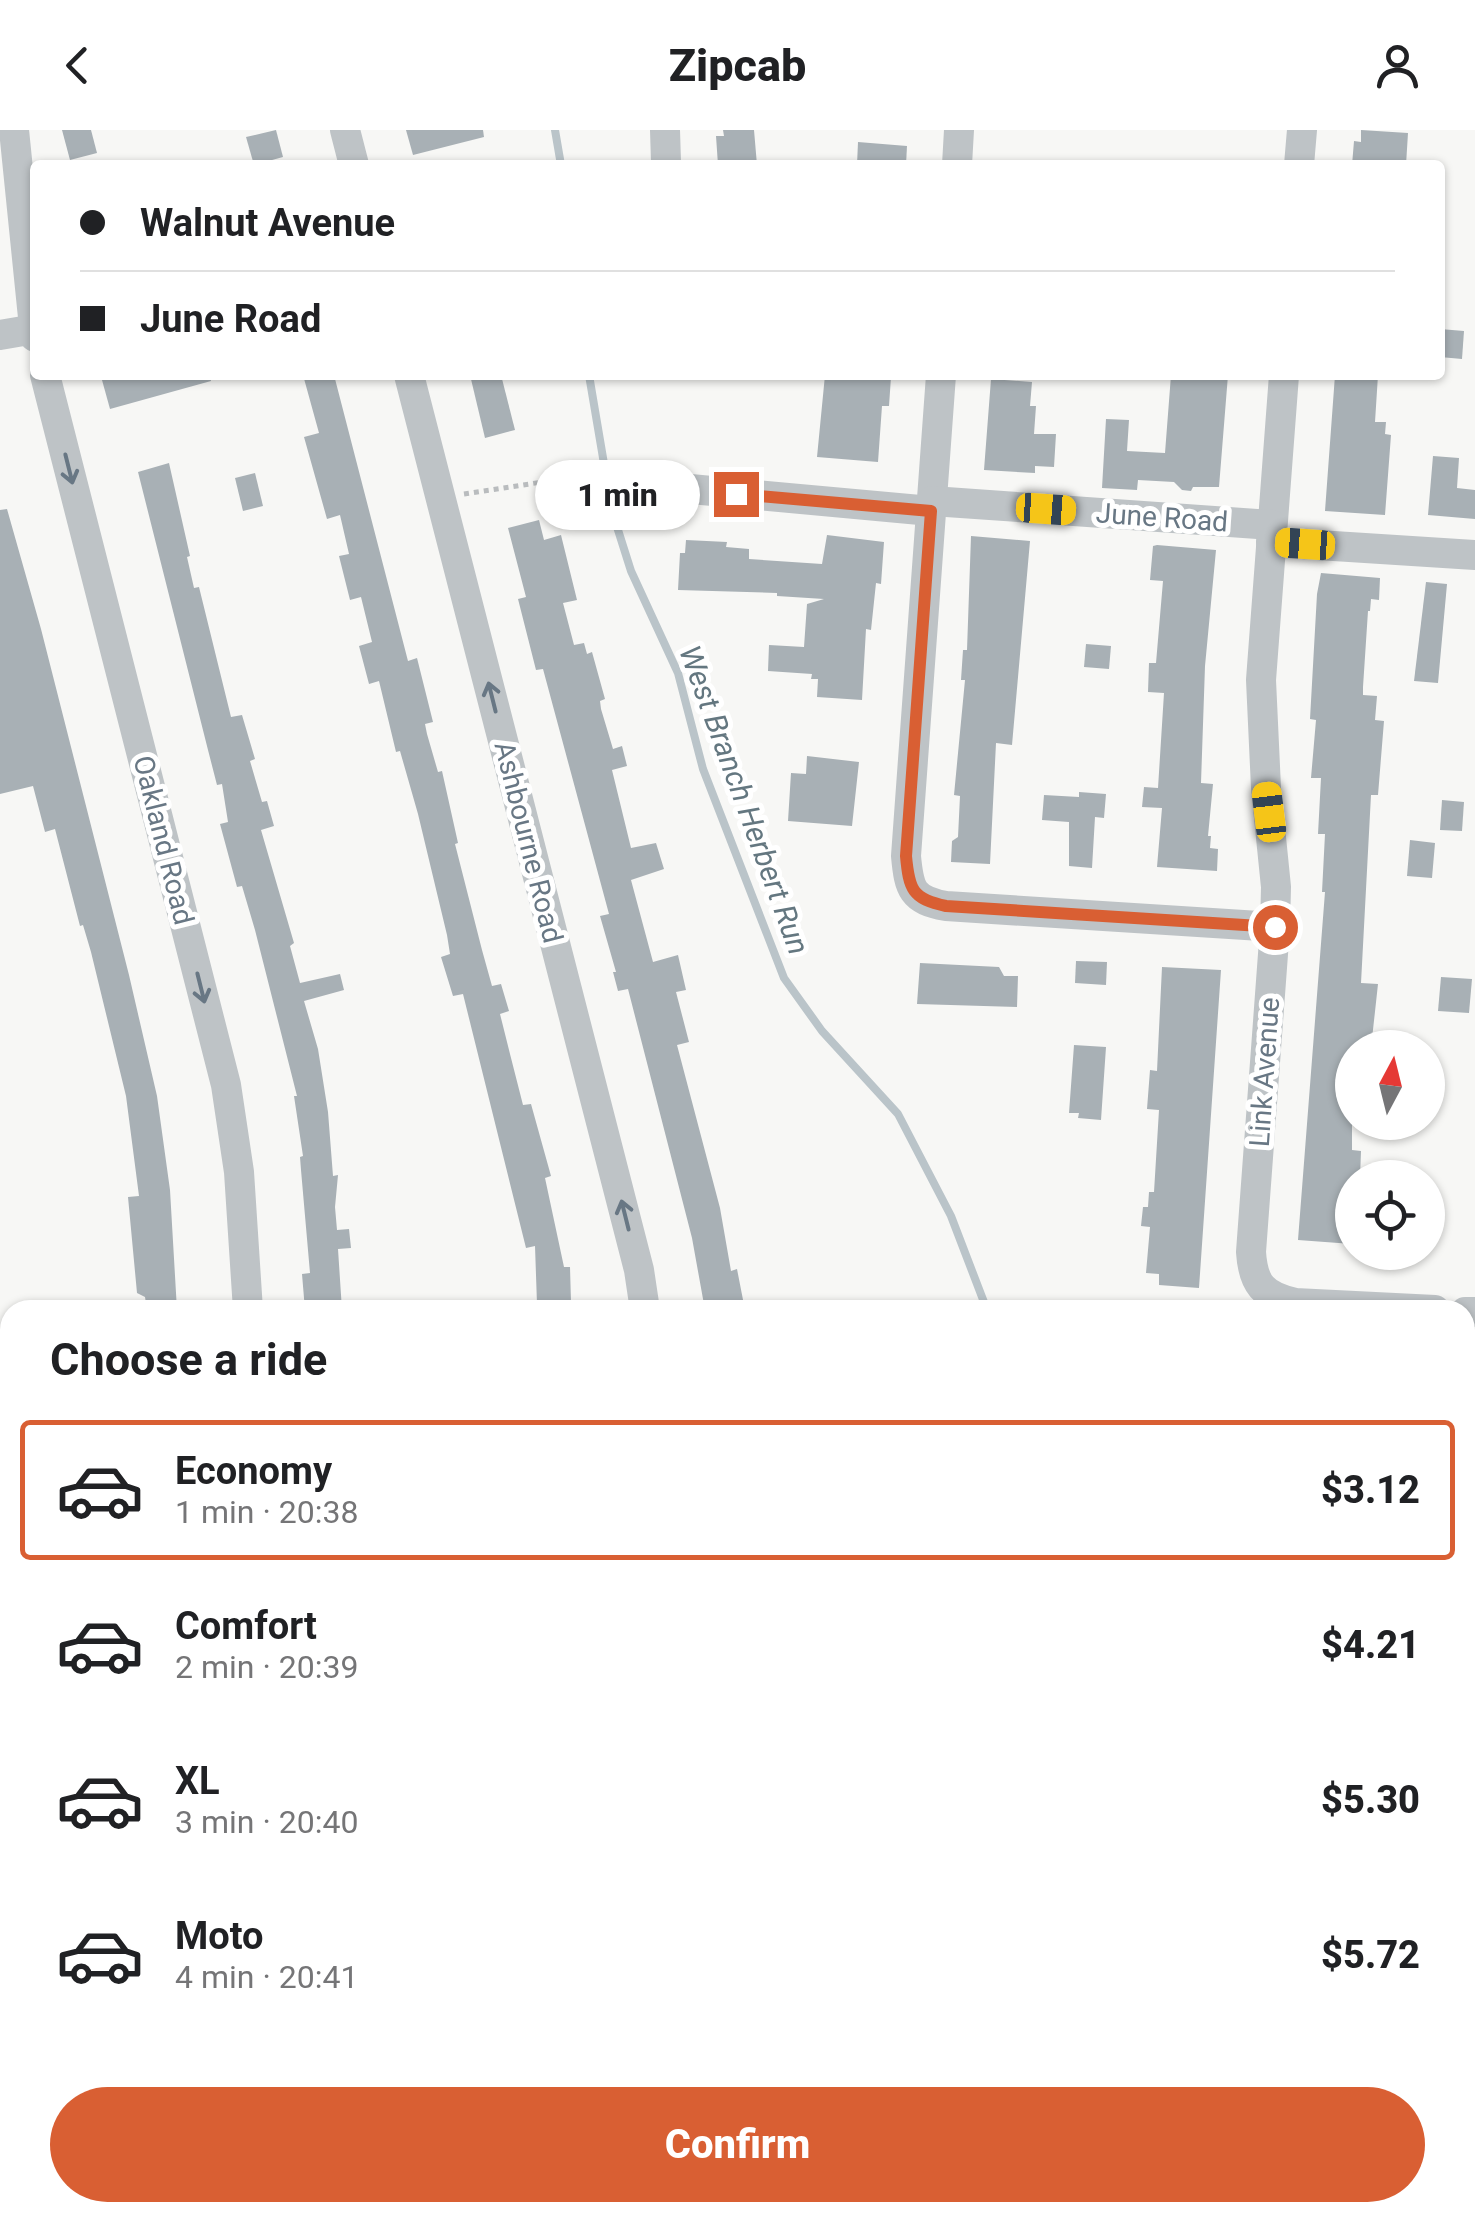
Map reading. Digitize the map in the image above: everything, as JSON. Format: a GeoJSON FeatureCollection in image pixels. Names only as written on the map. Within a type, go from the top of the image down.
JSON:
{"type":"FeatureCollection","features":[{"type":"Feature","properties":{"kind":"street"},"geometry":{"type":"LineString","coordinates":[[14,130],[30,292]]}},
{"type":"Feature","properties":{"kind":"street"},"geometry":{"type":"LineString","coordinates":[[345,130],[353,160]]}},
{"type":"Feature","properties":{"kind":"street"},"geometry":{"type":"LineString","coordinates":[[666,130],[666,160]]}},
{"type":"Feature","properties":{"kind":"street"},"geometry":{"type":"LineString","coordinates":[[957,160],[959,130]]}},
{"type":"Feature","properties":{"kind":"street"},"geometry":{"type":"LineString","coordinates":[[1300,160],[1302,130]]}},
{"type":"Feature","properties":{"kind":"street"},"geometry":{"type":"LineString","coordinates":[[0,335],[30,332]]}},
{"type":"Feature","properties":{"kind":"street","name":"Oakland Road"},"geometry":{"type":"LineString","coordinates":[[46,380],[226,1085],[238,1156],[247,1300]]}},
{"type":"Feature","properties":{"kind":"street","name":"Ashbourne Road"},"geometry":{"type":"LineString","coordinates":[[410,380],[634,1250],[643,1300]]}},
{"type":"Feature","properties":{"kind":"street"},"geometry":{"type":"LineString","coordinates":[[941,380],[906,856],[914,894],[946,906],[1275,927]]}},
{"type":"Feature","properties":{"kind":"street","name":"Link Avenue"},"geometry":{"type":"LineString","coordinates":[[1282,1300],[1258,1288],[1251,1252],[1275,927],[1276,887],[1266,788],[1262,680],[1284,380]]}},
{"type":"Feature","properties":{"kind":"street","name":"June Road"},"geometry":{"type":"LineString","coordinates":[[644,484],[1272,534],[1475,556]]}},
{"type":"Feature","properties":{"kind":"path"},"geometry":{"type":"LineString","coordinates":[[442,501],[582,477],[644,484]]}},
{"type":"Feature","properties":{"kind":"building"},"geometry":{"type":"Polygon","coordinates":[[[62,130],[91,130],[97,153],[70,160],[62,130]]]}},
{"type":"Feature","properties":{"kind":"building"},"geometry":{"type":"Polygon","coordinates":[[[276,130],[283,157],[253,160],[246,137],[276,130]]]}},
{"type":"Feature","properties":{"kind":"building"},"geometry":{"type":"Polygon","coordinates":[[[406,130],[483,130],[484,137],[413,155],[406,130]]]}},
{"type":"Feature","properties":{"kind":"building"},"geometry":{"type":"Polygon","coordinates":[[[723,130],[754,130],[757,160],[718,160],[716,136],[724,136],[723,130]]]}},
{"type":"Feature","properties":{"kind":"building"},"geometry":{"type":"Polygon","coordinates":[[[1361,130],[1408,133],[1406,160],[1352,160],[1354,141],[1361,142],[1361,130]]]}},
{"type":"Feature","properties":{"kind":"building"},"geometry":{"type":"Polygon","coordinates":[[[858,142],[907,146],[906,160],[857,160],[858,142]]]}},
{"type":"Feature","properties":{"kind":"building"},"geometry":{"type":"Polygon","coordinates":[[[1445,329],[1464,331],[1462,359],[1445,357],[1445,329]]]}},
{"type":"Feature","properties":{"kind":"building"},"geometry":{"type":"Polygon","coordinates":[[[102,380],[211,380],[211,381],[110,409],[102,380]]]}},
{"type":"Feature","properties":{"kind":"building"},"geometry":{"type":"Polygon","coordinates":[[[304,380],[335,380],[408,661],[417,658],[433,722],[425,724],[427,734],[438,772],[442,771],[458,843],[455,844],[482,950],[492,986],[501,984],[509,1011],[500,1014],[523,1105],[531,1104],[551,1176],[545,1178],[564,1267],[570,1267],[571,1300],[537,1300],[535,1246],[526,1248],[463,994],[453,996],[441,957],[450,954],[447,935],[418,814],[400,751],[396,752],[379,681],[369,684],[359,646],[372,642],[361,597],[350,600],[339,556],[349,554],[340,515],[327,519],[304,437],[319,433],[304,380]]]}},
{"type":"Feature","properties":{"kind":"building"},"geometry":{"type":"Polygon","coordinates":[[[471,380],[502,380],[515,430],[485,438],[471,380]]]}},
{"type":"Feature","properties":{"kind":"building"},"geometry":{"type":"Polygon","coordinates":[[[825,380],[891,380],[889,406],[882,406],[878,462],[817,457],[825,380]]]}},
{"type":"Feature","properties":{"kind":"building"},"geometry":{"type":"Polygon","coordinates":[[[991,380],[1032,382],[1030,406],[1036,406],[1034,434],[1056,434],[1054,467],[1035,466],[1035,473],[984,470],[991,380]]]}},
{"type":"Feature","properties":{"kind":"building"},"geometry":{"type":"Polygon","coordinates":[[[1171,380],[1228,380],[1219,487],[1193,487],[1191,491],[1182,490],[1174,482],[1138,480],[1137,490],[1102,488],[1106,419],[1129,420],[1127,451],[1165,453],[1171,380]]]}},
{"type":"Feature","properties":{"kind":"building"},"geometry":{"type":"Polygon","coordinates":[[[1335,380],[1378,380],[1375,422],[1386,422],[1385,434],[1391,435],[1385,515],[1325,511],[1335,380]]]}},
{"type":"Feature","properties":{"kind":"building"},"geometry":{"type":"Polygon","coordinates":[[[1433,456],[1459,458],[1457,488],[1475,490],[1475,519],[1428,515],[1433,456]]]}},
{"type":"Feature","properties":{"kind":"building"},"geometry":{"type":"Polygon","coordinates":[[[169,463],[194,588],[199,587],[231,717],[242,715],[255,759],[250,761],[274,826],[261,830],[294,943],[290,946],[300,983],[340,974],[344,990],[304,1001],[318,1049],[333,1176],[338,1175],[337,1230],[349,1229],[351,1248],[338,1249],[341,1300],[304,1300],[302,1274],[310,1273],[297,1096],[255,930],[242,886],[237,887],[220,824],[228,822],[222,784],[217,785],[138,472],[169,463]]]}},
{"type":"Feature","properties":{"kind":"building"},"geometry":{"type":"Polygon","coordinates":[[[255,473],[263,506],[243,511],[235,478],[255,473]]]}},
{"type":"Feature","properties":{"kind":"building"},"geometry":{"type":"Polygon","coordinates":[[[7,509],[41,629],[157,1096],[170,1190],[176,1300],[145,1300],[137,1293],[128,1197],[139,1196],[126,1096],[91,952],[83,925],[80,926],[55,829],[45,832],[33,786],[0,794],[0,510],[7,509]]]}},
{"type":"Feature","properties":{"kind":"building"},"geometry":{"type":"Polygon","coordinates":[[[539,520],[544,540],[561,535],[577,600],[563,603],[574,645],[584,643],[587,654],[592,652],[605,699],[600,701],[601,709],[613,749],[622,746],[627,766],[612,770],[631,848],[656,843],[664,869],[631,880],[653,962],[678,955],[686,990],[676,992],[689,1042],[677,1045],[720,1208],[731,1271],[737,1269],[743,1300],[703,1300],[692,1238],[628,989],[618,991],[613,972],[600,916],[609,914],[543,669],[536,670],[518,599],[526,597],[508,528],[539,520]]]}},
{"type":"Feature","properties":{"kind":"building"},"geometry":{"type":"Polygon","coordinates":[[[827,535],[884,542],[881,584],[876,583],[871,630],[866,629],[862,700],[817,697],[818,679],[811,679],[812,674],[768,671],[769,645],[804,647],[807,604],[824,599],[777,593],[678,590],[680,553],[685,553],[686,540],[727,542],[726,547],[749,549],[749,559],[822,564],[827,535]]]}},
{"type":"Feature","properties":{"kind":"building"},"geometry":{"type":"Polygon","coordinates":[[[971,536],[1030,541],[1012,745],[996,743],[990,864],[951,862],[952,841],[958,837],[960,796],[954,795],[965,680],[961,680],[963,650],[967,650],[971,536]]]}},
{"type":"Feature","properties":{"kind":"building"},"geometry":{"type":"Polygon","coordinates":[[[1153,546],[1216,550],[1205,666],[1201,783],[1213,784],[1208,836],[1210,848],[1218,849],[1217,871],[1157,867],[1162,808],[1142,807],[1144,787],[1158,788],[1164,693],[1148,692],[1149,663],[1156,663],[1163,581],[1150,580],[1153,546]]]}},
{"type":"Feature","properties":{"kind":"building"},"geometry":{"type":"Polygon","coordinates":[[[1321,573],[1380,578],[1379,600],[1371,599],[1368,611],[1363,687],[1363,695],[1377,696],[1375,720],[1384,721],[1378,795],[1371,795],[1361,983],[1378,984],[1373,1030],[1335,1030],[1335,1140],[1352,1140],[1352,1150],[1361,1151],[1361,1160],[1335,1160],[1335,1243],[1298,1240],[1325,892],[1325,834],[1318,834],[1321,778],[1311,778],[1316,720],[1310,719],[1321,573]]]}},
{"type":"Feature","properties":{"kind":"building"},"geometry":{"type":"Polygon","coordinates":[[[1426,582],[1447,584],[1438,683],[1414,681],[1426,582]]]}},
{"type":"Feature","properties":{"kind":"building"},"geometry":{"type":"Polygon","coordinates":[[[1086,644],[1111,646],[1109,669],[1084,667],[1086,644]]]}},
{"type":"Feature","properties":{"kind":"building"},"geometry":{"type":"Polygon","coordinates":[[[807,756],[859,762],[852,826],[788,821],[791,773],[806,774],[807,756]]]}},
{"type":"Feature","properties":{"kind":"building"},"geometry":{"type":"Polygon","coordinates":[[[1079,792],[1106,794],[1104,818],[1095,817],[1092,868],[1069,866],[1069,822],[1042,820],[1044,795],[1079,797],[1079,792]]]}},
{"type":"Feature","properties":{"kind":"building"},"geometry":{"type":"Polygon","coordinates":[[[1442,800],[1464,802],[1462,831],[1440,830],[1442,800]]]}},
{"type":"Feature","properties":{"kind":"building"},"geometry":{"type":"Polygon","coordinates":[[[1410,840],[1435,843],[1432,878],[1407,876],[1410,840]]]}},
{"type":"Feature","properties":{"kind":"building"},"geometry":{"type":"Polygon","coordinates":[[[1076,961],[1107,962],[1106,985],[1075,983],[1076,961]]]}},
{"type":"Feature","properties":{"kind":"building"},"geometry":{"type":"Polygon","coordinates":[[[920,963],[999,967],[1004,976],[1018,976],[1017,1007],[917,1004],[920,963]]]}},
{"type":"Feature","properties":{"kind":"building"},"geometry":{"type":"Polygon","coordinates":[[[1162,967],[1221,970],[1199,1288],[1159,1285],[1159,1274],[1146,1273],[1150,1227],[1141,1226],[1143,1207],[1148,1207],[1149,1192],[1154,1192],[1159,1110],[1147,1109],[1150,1070],[1157,1071],[1162,967]]]}},
{"type":"Feature","properties":{"kind":"building"},"geometry":{"type":"Polygon","coordinates":[[[1441,977],[1472,979],[1469,1013],[1438,1011],[1441,977]]]}},
{"type":"Feature","properties":{"kind":"building"},"geometry":{"type":"Polygon","coordinates":[[[1074,1045],[1106,1047],[1101,1120],[1069,1113],[1074,1045]]]}},
{"type":"Feature","properties":{"kind":"waterway","name":"West Branch Herbert Run"},"geometry":{"type":"LineString","coordinates":[[555,130],[560,160]]}},
{"type":"Feature","properties":{"kind":"waterway","name":"West Branch Herbert Run"},"geometry":{"type":"LineString","coordinates":[[590,380],[612,511],[631,571],[678,673],[703,769],[784,978],[822,1031],[898,1114],[951,1216],[983,1300]]}},
{"type":"Feature","properties":{"kind":"route"},"geometry":{"type":"LineString","coordinates":[[736,494],[931,511],[906,856],[914,894],[946,906],[1275,927]]}}]}
